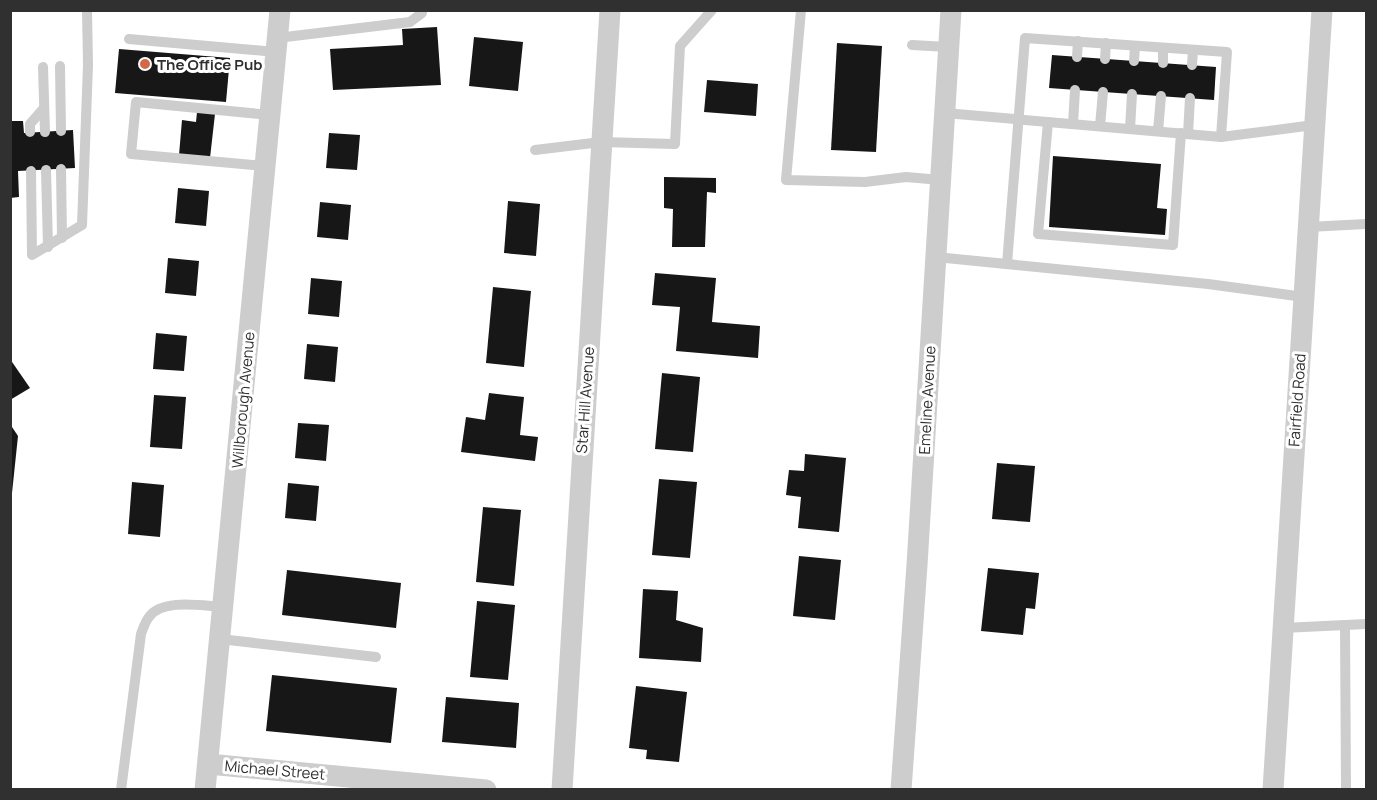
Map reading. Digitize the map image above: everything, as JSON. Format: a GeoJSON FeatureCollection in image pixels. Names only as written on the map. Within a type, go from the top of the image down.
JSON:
{"type":"FeatureCollection","features":[{"type":"Feature","properties":{"kind":"street","name":"Willborough Avenue"},"geometry":{"type":"LineString","coordinates":[[205,789],[280,10]]}},
{"type":"Feature","properties":{"kind":"street","name":"Star Hill Avenue"},"geometry":{"type":"LineString","coordinates":[[562,789],[610,10]]}},
{"type":"Feature","properties":{"kind":"street","name":"Emeline Avenue"},"geometry":{"type":"LineString","coordinates":[[901,789],[951,10]]}},
{"type":"Feature","properties":{"kind":"street","name":"Fairfield Road"},"geometry":{"type":"LineString","coordinates":[[1274,789],[1322,10]]}},
{"type":"Feature","properties":{"kind":"street","name":"Michael Street"},"geometry":{"type":"LineString","coordinates":[[208,764],[486,789]]}},
{"type":"Feature","properties":{"kind":"lane"},"geometry":{"type":"LineString","coordinates":[[31,171],[32,255],[82,225],[88,65],[87,10]]}},
{"type":"Feature","properties":{"kind":"lane"},"geometry":{"type":"LineString","coordinates":[[129,39],[277,45],[410,22],[422,13],[422,10]]}},
{"type":"Feature","properties":{"kind":"lane"},"geometry":{"type":"LineString","coordinates":[[535,150],[601,142],[675,144],[680,46],[712,10]]}},
{"type":"Feature","properties":{"kind":"lane"},"geometry":{"type":"LineString","coordinates":[[801,10],[786,180],[865,182],[906,177],[941,180]]}},
{"type":"Feature","properties":{"kind":"lane"},"geometry":{"type":"LineString","coordinates":[[1007,264],[1024,38],[1227,52],[1221,137]]}},
{"type":"Feature","properties":{"kind":"lane"},"geometry":{"type":"LineString","coordinates":[[1077,57],[1078,41]]}},
{"type":"Feature","properties":{"kind":"lane"},"geometry":{"type":"LineString","coordinates":[[1105,59],[1106,44]]}},
{"type":"Feature","properties":{"kind":"lane"},"geometry":{"type":"LineString","coordinates":[[912,45],[948,47]]}},
{"type":"Feature","properties":{"kind":"lane"},"geometry":{"type":"LineString","coordinates":[[1134,61],[1135,46]]}},
{"type":"Feature","properties":{"kind":"lane"},"geometry":{"type":"LineString","coordinates":[[1162,63],[1163,48]]}},
{"type":"Feature","properties":{"kind":"lane"},"geometry":{"type":"LineString","coordinates":[[1192,65],[1193,50]]}},
{"type":"Feature","properties":{"kind":"lane"},"geometry":{"type":"LineString","coordinates":[[60,66],[61,131]]}},
{"type":"Feature","properties":{"kind":"lane"},"geometry":{"type":"LineString","coordinates":[[43,67],[45,132]]}},
{"type":"Feature","properties":{"kind":"lane"},"geometry":{"type":"LineString","coordinates":[[1073,124],[1075,90]]}},
{"type":"Feature","properties":{"kind":"lane"},"geometry":{"type":"LineString","coordinates":[[1100,126],[1103,92]]}},
{"type":"Feature","properties":{"kind":"lane"},"geometry":{"type":"LineString","coordinates":[[1130,129],[1132,94]]}},
{"type":"Feature","properties":{"kind":"lane"},"geometry":{"type":"LineString","coordinates":[[1158,131],[1161,96]]}},
{"type":"Feature","properties":{"kind":"lane"},"geometry":{"type":"LineString","coordinates":[[1048,122],[1038,234],[1173,245],[1184,133],[1190,98]]}},
{"type":"Feature","properties":{"kind":"lane"},"geometry":{"type":"LineString","coordinates":[[265,166],[131,154],[136,102],[270,115]]}},
{"type":"Feature","properties":{"kind":"lane"},"geometry":{"type":"LineString","coordinates":[[30,132],[30,124],[44,108]]}},
{"type":"Feature","properties":{"kind":"lane"},"geometry":{"type":"LineString","coordinates":[[945,113],[1221,137],[1314,125]]}},
{"type":"Feature","properties":{"kind":"lane"},"geometry":{"type":"LineString","coordinates":[[61,169],[62,238]]}},
{"type":"Feature","properties":{"kind":"lane"},"geometry":{"type":"LineString","coordinates":[[46,170],[48,247]]}},
{"type":"Feature","properties":{"kind":"lane"},"geometry":{"type":"LineString","coordinates":[[1308,226],[1366,224]]}},
{"type":"Feature","properties":{"kind":"lane"},"geometry":{"type":"LineString","coordinates":[[936,257],[1208,284],[1304,297]]}},
{"type":"Feature","properties":{"kind":"lane"},"geometry":{"type":"LineString","coordinates":[[121,789],[141,634],[149,616],[160,608],[177,604],[223,607]]}},
{"type":"Feature","properties":{"kind":"lane"},"geometry":{"type":"LineString","coordinates":[[1283,628],[1366,624]]}},
{"type":"Feature","properties":{"kind":"lane"},"geometry":{"type":"LineString","coordinates":[[1345,625],[1346,789]]}},
{"type":"Feature","properties":{"kind":"lane"},"geometry":{"type":"LineString","coordinates":[[220,639],[376,657]]}},
{"type":"Feature","properties":{"kind":"building"},"geometry":{"type":"Polygon","coordinates":[[[437,27],[441,85],[333,90],[330,49],[403,45],[402,29],[437,27]]]}},
{"type":"Feature","properties":{"kind":"building"},"geometry":{"type":"Polygon","coordinates":[[[474,37],[523,42],[518,91],[469,86],[474,37]]]}},
{"type":"Feature","properties":{"kind":"building"},"geometry":{"type":"Polygon","coordinates":[[[837,43],[882,46],[876,152],[831,150],[837,43]]]}},
{"type":"Feature","properties":{"kind":"building"},"geometry":{"type":"Polygon","coordinates":[[[119,49],[230,58],[226,102],[115,93],[119,49]]]}},
{"type":"Feature","properties":{"kind":"building"},"geometry":{"type":"Polygon","coordinates":[[[1052,55],[1216,67],[1214,100],[1049,88],[1052,55]]]}},
{"type":"Feature","properties":{"kind":"building"},"geometry":{"type":"Polygon","coordinates":[[[707,80],[758,84],[756,116],[704,112],[707,80]]]}},
{"type":"Feature","properties":{"kind":"building"},"geometry":{"type":"Polygon","coordinates":[[[197,112],[215,114],[210,158],[179,155],[182,120],[196,122],[197,112]]]}},
{"type":"Feature","properties":{"kind":"building"},"geometry":{"type":"Polygon","coordinates":[[[10,121],[23,121],[24,133],[73,130],[75,168],[18,171],[19,197],[10,198],[10,121]]]}},
{"type":"Feature","properties":{"kind":"building"},"geometry":{"type":"Polygon","coordinates":[[[329,133],[360,135],[357,170],[326,168],[329,133]]]}},
{"type":"Feature","properties":{"kind":"building"},"geometry":{"type":"Polygon","coordinates":[[[1053,156],[1161,164],[1157,208],[1167,209],[1165,235],[1049,227],[1053,156]]]}},
{"type":"Feature","properties":{"kind":"building"},"geometry":{"type":"Polygon","coordinates":[[[664,177],[716,178],[716,193],[707,192],[705,247],[672,247],[673,209],[664,208],[664,177]]]}},
{"type":"Feature","properties":{"kind":"building"},"geometry":{"type":"Polygon","coordinates":[[[178,188],[209,191],[206,226],[175,223],[178,188]]]}},
{"type":"Feature","properties":{"kind":"building"},"geometry":{"type":"Polygon","coordinates":[[[508,201],[540,204],[536,256],[504,253],[508,201]]]}},
{"type":"Feature","properties":{"kind":"building"},"geometry":{"type":"Polygon","coordinates":[[[320,202],[351,205],[348,240],[317,237],[320,202]]]}},
{"type":"Feature","properties":{"kind":"building"},"geometry":{"type":"Polygon","coordinates":[[[168,258],[199,261],[196,296],[165,293],[168,258]]]}},
{"type":"Feature","properties":{"kind":"building"},"geometry":{"type":"Polygon","coordinates":[[[655,273],[716,278],[712,322],[760,326],[758,358],[676,351],[680,307],[652,305],[655,273]]]}},
{"type":"Feature","properties":{"kind":"building"},"geometry":{"type":"Polygon","coordinates":[[[311,278],[342,281],[339,317],[308,314],[311,278]]]}},
{"type":"Feature","properties":{"kind":"building"},"geometry":{"type":"Polygon","coordinates":[[[493,287],[531,291],[524,367],[486,363],[493,287]]]}},
{"type":"Feature","properties":{"kind":"building"},"geometry":{"type":"Polygon","coordinates":[[[156,333],[187,336],[184,371],[153,369],[156,333]]]}},
{"type":"Feature","properties":{"kind":"building"},"geometry":{"type":"Polygon","coordinates":[[[307,344],[338,347],[335,382],[304,379],[307,344]]]}},
{"type":"Feature","properties":{"kind":"building"},"geometry":{"type":"Polygon","coordinates":[[[10,359],[30,388],[10,400],[10,359]]]}},
{"type":"Feature","properties":{"kind":"building"},"geometry":{"type":"Polygon","coordinates":[[[662,373],[700,377],[693,452],[655,449],[662,373]]]}},
{"type":"Feature","properties":{"kind":"building"},"geometry":{"type":"Polygon","coordinates":[[[489,393],[524,397],[520,435],[538,437],[535,461],[461,452],[466,417],[485,420],[489,393]]]}},
{"type":"Feature","properties":{"kind":"building"},"geometry":{"type":"Polygon","coordinates":[[[154,395],[186,397],[182,449],[150,447],[154,395]]]}},
{"type":"Feature","properties":{"kind":"building"},"geometry":{"type":"Polygon","coordinates":[[[298,423],[329,425],[326,461],[295,458],[298,423]]]}},
{"type":"Feature","properties":{"kind":"building"},"geometry":{"type":"Polygon","coordinates":[[[10,424],[18,436],[12,493],[10,493],[10,424]]]}},
{"type":"Feature","properties":{"kind":"building"},"geometry":{"type":"Polygon","coordinates":[[[805,454],[846,458],[839,532],[798,528],[801,497],[786,495],[789,470],[804,471],[805,454]]]}},
{"type":"Feature","properties":{"kind":"building"},"geometry":{"type":"Polygon","coordinates":[[[997,463],[1035,466],[1030,522],[992,519],[997,463]]]}},
{"type":"Feature","properties":{"kind":"building"},"geometry":{"type":"Polygon","coordinates":[[[659,479],[697,482],[690,558],[652,555],[659,479]]]}},
{"type":"Feature","properties":{"kind":"building"},"geometry":{"type":"Polygon","coordinates":[[[132,482],[164,485],[160,537],[128,534],[132,482]]]}},
{"type":"Feature","properties":{"kind":"building"},"geometry":{"type":"Polygon","coordinates":[[[288,483],[319,486],[316,521],[285,518],[288,483]]]}},
{"type":"Feature","properties":{"kind":"building"},"geometry":{"type":"Polygon","coordinates":[[[483,507],[521,510],[514,586],[476,582],[483,507]]]}},
{"type":"Feature","properties":{"kind":"building"},"geometry":{"type":"Polygon","coordinates":[[[799,556],[841,560],[835,620],[793,616],[799,556]]]}},
{"type":"Feature","properties":{"kind":"building"},"geometry":{"type":"Polygon","coordinates":[[[988,568],[1039,573],[1035,609],[1026,608],[1023,635],[981,631],[988,568]]]}},
{"type":"Feature","properties":{"kind":"building"},"geometry":{"type":"Polygon","coordinates":[[[287,570],[401,583],[396,628],[282,615],[287,570]]]}},
{"type":"Feature","properties":{"kind":"building"},"geometry":{"type":"Polygon","coordinates":[[[643,589],[678,591],[676,620],[703,628],[701,662],[639,658],[643,589]]]}},
{"type":"Feature","properties":{"kind":"building"},"geometry":{"type":"Polygon","coordinates":[[[477,601],[515,605],[508,680],[470,677],[477,601]]]}},
{"type":"Feature","properties":{"kind":"building"},"geometry":{"type":"Polygon","coordinates":[[[272,675],[397,688],[391,743],[266,731],[272,675]]]}},
{"type":"Feature","properties":{"kind":"building"},"geometry":{"type":"Polygon","coordinates":[[[636,686],[687,692],[679,762],[646,759],[647,750],[629,748],[636,686]]]}},
{"type":"Feature","properties":{"kind":"building"},"geometry":{"type":"Polygon","coordinates":[[[446,697],[519,703],[516,748],[442,742],[446,697]]]}},
{"type":"Feature","properties":{"kind":"place","name":"The Office Pub"},"geometry":{"type":"Point","coordinates":[145,64]}}]}
